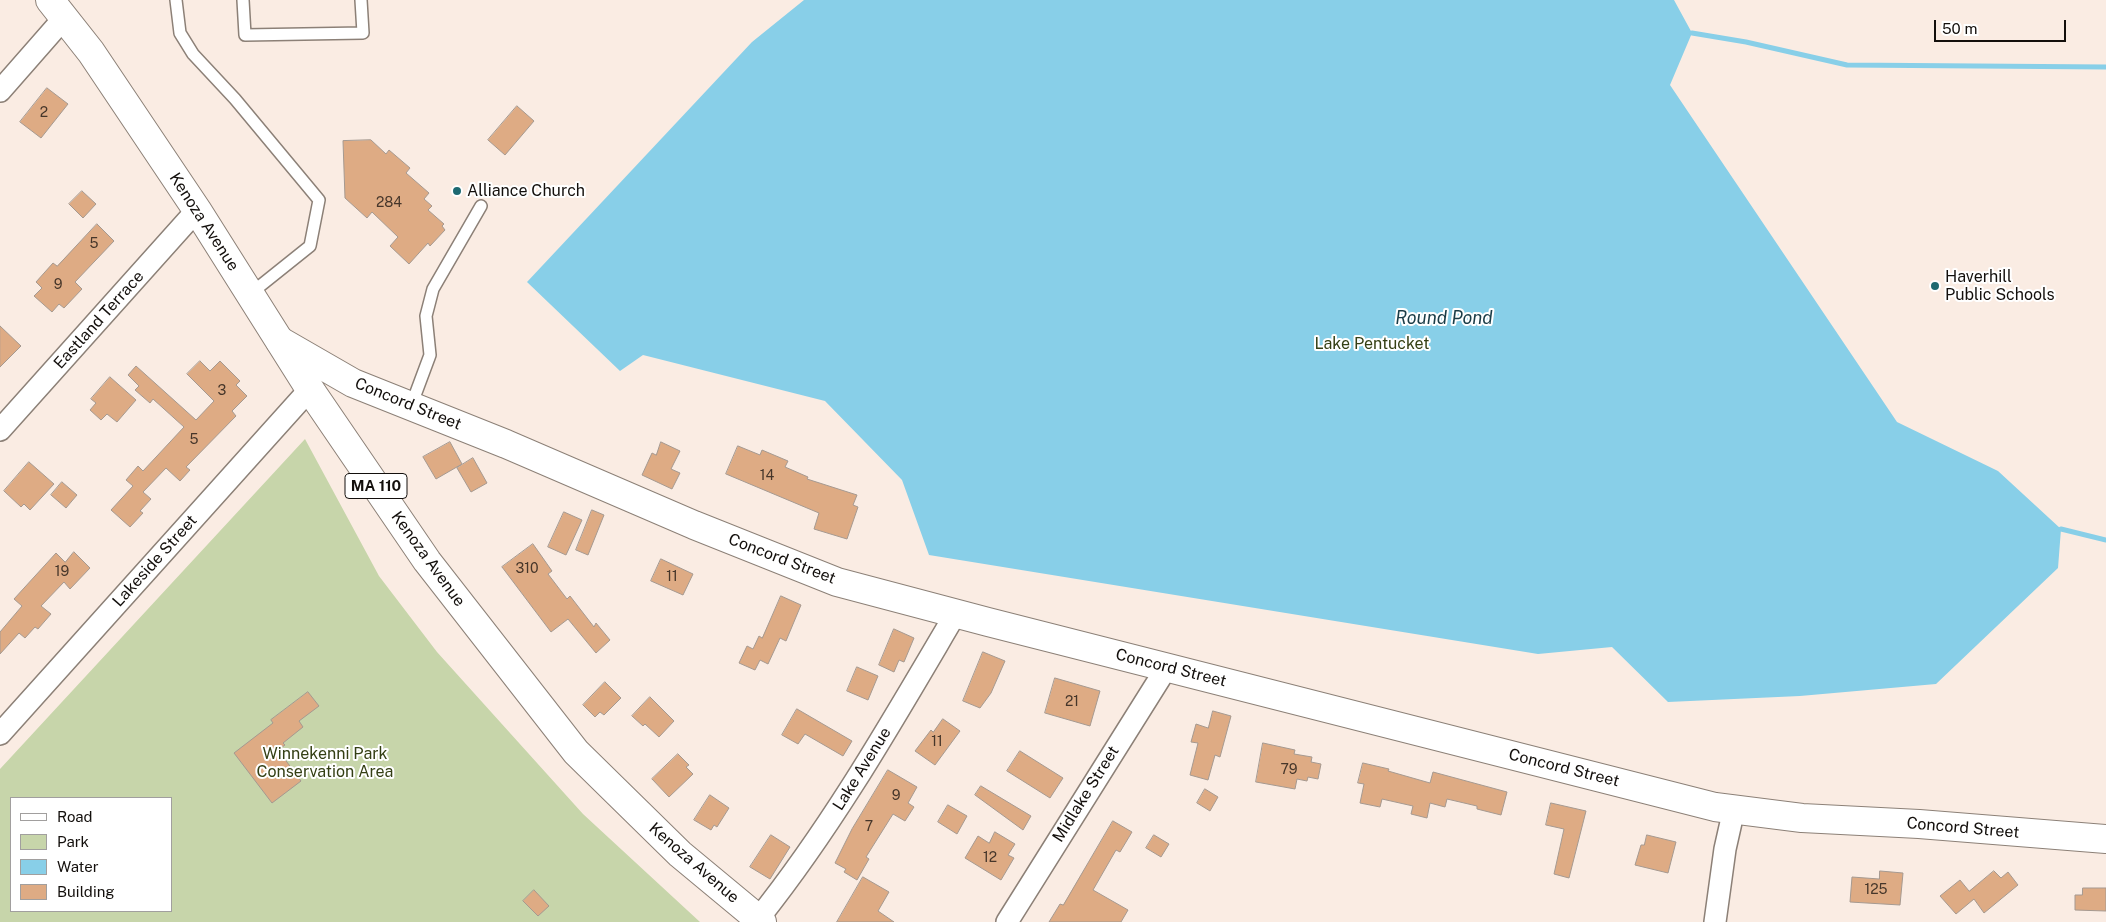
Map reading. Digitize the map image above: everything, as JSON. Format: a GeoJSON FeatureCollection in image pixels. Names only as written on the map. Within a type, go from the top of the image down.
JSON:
{"type":"FeatureCollection","features":[{"type":"Feature","properties":{"kind":"main road","name":"Kenoza Avenue"},"geometry":{"type":"LineString","coordinates":[[57,9],[91,52],[197,210],[310,389],[427,561],[576,752],[680,854],[759,921]]}},
{"type":"Feature","properties":{"kind":"main road","name":"Concord Street"},"geometry":{"type":"LineString","coordinates":[[280,340],[353,383],[506,444],[694,525],[838,582],[1705,804],[1802,818],[1919,824],[2106,839]]}},
{"type":"Feature","properties":{"kind":"street"},"geometry":{"type":"LineString","coordinates":[[0,91],[57,9]]}},
{"type":"Feature","properties":{"kind":"street","name":"Eastland Terrace"},"geometry":{"type":"LineString","coordinates":[[0,430],[197,210]]}},
{"type":"Feature","properties":{"kind":"street","name":"Lakeside Street"},"geometry":{"type":"LineString","coordinates":[[0,734],[310,389]]}},
{"type":"Feature","properties":{"kind":"street","name":"Lake Avenue"},"geometry":{"type":"LineString","coordinates":[[759,921],[794,874],[848,792],[956,613]]}},
{"type":"Feature","properties":{"kind":"street","name":"Midlake Street"},"geometry":{"type":"LineString","coordinates":[[1006,922],[1167,667]]}},
{"type":"Feature","properties":{"kind":"street"},"geometry":{"type":"LineString","coordinates":[[1715,922],[1734,809]]}},
{"type":"Feature","properties":{"kind":"lane"},"geometry":{"type":"LineString","coordinates":[[176,0],[180,33],[193,54],[235,99],[319,200],[310,246],[250,294]]}},
{"type":"Feature","properties":{"kind":"lane"},"geometry":{"type":"LineString","coordinates":[[243,0],[245,35],[363,33],[362,0]]}},
{"type":"Feature","properties":{"kind":"lane"},"geometry":{"type":"LineString","coordinates":[[411,406],[430,355],[426,316],[433,289],[481,206]]}},
{"type":"Feature","properties":{"kind":"green space","name":"Winnekenni Park Conservation Area"},"geometry":{"type":"Polygon","coordinates":[[[305,439],[379,576],[437,652],[583,814],[700,922],[0,922],[0,769],[305,439]]]}},
{"type":"Feature","properties":{"kind":"water","name":"Round Pond"},"geometry":{"type":"Polygon","coordinates":[[[804,0],[1674,0],[1692,33],[1670,85],[1897,422],[1998,471],[2061,529],[2058,568],[1936,684],[1800,696],[1668,702],[1612,647],[1538,654],[929,555],[902,480],[825,401],[643,355],[620,371],[527,282],[752,42],[804,0]]]}},
{"type":"Feature","properties":{"kind":"building"},"geometry":{"type":"Polygon","coordinates":[[[47,88],[68,104],[41,138],[20,122],[47,88]]]}},
{"type":"Feature","properties":{"kind":"building"},"geometry":{"type":"Polygon","coordinates":[[[517,106],[534,121],[505,155],[488,140],[517,106]]]}},
{"type":"Feature","properties":{"kind":"building"},"geometry":{"type":"Polygon","coordinates":[[[371,140],[386,154],[389,150],[410,168],[406,173],[429,193],[424,199],[432,206],[428,210],[444,224],[442,226],[445,230],[430,246],[428,243],[409,264],[390,246],[398,237],[372,212],[367,218],[345,198],[343,141],[371,140]]]}},
{"type":"Feature","properties":{"kind":"building"},"geometry":{"type":"Polygon","coordinates":[[[82,191],[96,204],[83,218],[69,204],[82,191]]]}},
{"type":"Feature","properties":{"kind":"building"},"geometry":{"type":"Polygon","coordinates":[[[97,224],[114,241],[75,282],[82,289],[64,308],[59,304],[52,312],[34,296],[42,288],[36,282],[53,263],[57,266],[97,224]]]}},
{"type":"Feature","properties":{"kind":"building"},"geometry":{"type":"Polygon","coordinates":[[[0,326],[21,346],[0,367],[0,326]]]}},
{"type":"Feature","properties":{"kind":"building"},"geometry":{"type":"Polygon","coordinates":[[[200,361],[210,371],[220,361],[240,381],[236,385],[247,396],[232,411],[236,416],[186,467],[190,470],[180,481],[166,468],[143,492],[151,499],[140,511],[143,513],[130,527],[111,510],[133,486],[126,480],[138,466],[143,471],[184,427],[153,399],[150,403],[135,390],[139,386],[128,375],[136,366],[196,420],[214,401],[187,374],[200,361]]]}},
{"type":"Feature","properties":{"kind":"building"},"geometry":{"type":"Polygon","coordinates":[[[110,377],[136,400],[117,422],[107,414],[101,420],[90,410],[96,403],[91,399],[110,377]]]}},
{"type":"Feature","properties":{"kind":"building"},"geometry":{"type":"Polygon","coordinates":[[[450,442],[462,464],[436,479],[423,457],[450,442]]]}},
{"type":"Feature","properties":{"kind":"building"},"geometry":{"type":"Polygon","coordinates":[[[661,442],[680,451],[671,469],[680,473],[672,489],[642,475],[652,453],[656,455],[661,442]]]}},
{"type":"Feature","properties":{"kind":"building"},"geometry":{"type":"Polygon","coordinates":[[[738,446],[760,455],[762,450],[788,461],[785,467],[808,477],[807,479],[857,495],[853,505],[858,507],[847,539],[814,529],[819,513],[726,474],[738,446]]]}},
{"type":"Feature","properties":{"kind":"building"},"geometry":{"type":"Polygon","coordinates":[[[473,458],[487,483],[471,492],[457,468],[473,458]]]}},
{"type":"Feature","properties":{"kind":"building"},"geometry":{"type":"Polygon","coordinates":[[[29,462],[54,484],[30,510],[24,504],[21,507],[4,491],[29,462]]]}},
{"type":"Feature","properties":{"kind":"building"},"geometry":{"type":"Polygon","coordinates":[[[62,482],[77,495],[66,508],[51,495],[62,482]]]}},
{"type":"Feature","properties":{"kind":"building"},"geometry":{"type":"Polygon","coordinates":[[[592,510],[604,515],[588,555],[576,550],[592,510]]]}},
{"type":"Feature","properties":{"kind":"building"},"geometry":{"type":"Polygon","coordinates":[[[564,512],[582,520],[566,555],[548,547],[564,512]]]}},
{"type":"Feature","properties":{"kind":"building"},"geometry":{"type":"Polygon","coordinates":[[[533,544],[552,571],[548,574],[567,599],[570,596],[594,627],[596,623],[610,640],[596,653],[568,619],[551,632],[502,567],[533,544]]]}},
{"type":"Feature","properties":{"kind":"building"},"geometry":{"type":"Polygon","coordinates":[[[74,552],[90,568],[70,589],[64,582],[41,606],[51,614],[38,629],[35,627],[25,638],[19,633],[0,654],[0,632],[22,606],[14,599],[56,553],[65,562],[74,552]]]}},
{"type":"Feature","properties":{"kind":"building"},"geometry":{"type":"Polygon","coordinates":[[[661,559],[693,574],[683,595],[651,581],[661,559]]]}},
{"type":"Feature","properties":{"kind":"building"},"geometry":{"type":"Polygon","coordinates":[[[781,596],[801,605],[786,641],[780,638],[768,664],[760,660],[755,670],[739,663],[747,646],[753,649],[759,636],[762,638],[781,596]]]}},
{"type":"Feature","properties":{"kind":"building"},"geometry":{"type":"Polygon","coordinates":[[[894,629],[914,638],[904,662],[899,660],[894,672],[879,665],[894,629]]]}},
{"type":"Feature","properties":{"kind":"building"},"geometry":{"type":"Polygon","coordinates":[[[983,652],[1005,661],[991,693],[980,708],[963,701],[983,652]]]}},
{"type":"Feature","properties":{"kind":"building"},"geometry":{"type":"Polygon","coordinates":[[[857,667],[878,676],[868,700],[847,691],[857,667]]]}},
{"type":"Feature","properties":{"kind":"building"},"geometry":{"type":"Polygon","coordinates":[[[1055,678],[1100,691],[1090,726],[1045,713],[1055,678]]]}},
{"type":"Feature","properties":{"kind":"building"},"geometry":{"type":"Polygon","coordinates":[[[605,682],[621,698],[604,715],[600,712],[595,717],[583,705],[605,682]]]}},
{"type":"Feature","properties":{"kind":"building"},"geometry":{"type":"Polygon","coordinates":[[[308,692],[319,706],[299,721],[303,727],[283,743],[285,745],[278,750],[301,781],[272,803],[234,753],[273,723],[271,720],[308,692]]]}},
{"type":"Feature","properties":{"kind":"building"},"geometry":{"type":"Polygon","coordinates":[[[650,697],[674,721],[659,737],[645,724],[643,726],[632,716],[650,697]]]}},
{"type":"Feature","properties":{"kind":"building"},"geometry":{"type":"Polygon","coordinates":[[[797,709],[852,741],[843,756],[805,734],[798,744],[782,735],[797,709]]]}},
{"type":"Feature","properties":{"kind":"building"},"geometry":{"type":"Polygon","coordinates":[[[1213,711],[1231,716],[1220,757],[1215,755],[1208,780],[1190,775],[1198,743],[1191,742],[1196,724],[1208,728],[1213,711]]]}},
{"type":"Feature","properties":{"kind":"building"},"geometry":{"type":"Polygon","coordinates":[[[943,719],[960,731],[935,765],[915,751],[931,730],[933,732],[943,719]]]}},
{"type":"Feature","properties":{"kind":"building"},"geometry":{"type":"Polygon","coordinates":[[[1263,743],[1295,750],[1294,754],[1312,757],[1311,762],[1321,764],[1318,779],[1308,777],[1307,781],[1297,779],[1295,789],[1256,782],[1263,743]]]}},
{"type":"Feature","properties":{"kind":"building"},"geometry":{"type":"Polygon","coordinates":[[[1020,751],[1063,778],[1050,798],[1007,771],[1020,751]]]}},
{"type":"Feature","properties":{"kind":"building"},"geometry":{"type":"Polygon","coordinates":[[[678,754],[689,765],[686,767],[693,774],[669,797],[652,779],[678,754]]]}},
{"type":"Feature","properties":{"kind":"building"},"geometry":{"type":"Polygon","coordinates":[[[1363,763],[1389,769],[1388,771],[1430,783],[1433,772],[1507,792],[1501,815],[1477,809],[1477,806],[1447,799],[1445,807],[1430,803],[1427,818],[1411,814],[1413,806],[1382,799],[1380,807],[1360,803],[1364,784],[1358,783],[1363,763]]]}},
{"type":"Feature","properties":{"kind":"building"},"geometry":{"type":"Polygon","coordinates":[[[888,770],[917,787],[908,803],[914,807],[905,821],[893,814],[866,857],[869,859],[857,880],[844,872],[846,869],[835,863],[852,829],[888,770]]]}},
{"type":"Feature","properties":{"kind":"building"},"geometry":{"type":"Polygon","coordinates":[[[981,786],[1031,816],[1023,830],[975,795],[981,786]]]}},
{"type":"Feature","properties":{"kind":"building"},"geometry":{"type":"Polygon","coordinates":[[[1205,789],[1218,797],[1210,811],[1197,803],[1205,789]]]}},
{"type":"Feature","properties":{"kind":"building"},"geometry":{"type":"Polygon","coordinates":[[[710,795],[729,808],[717,827],[714,825],[711,830],[694,820],[710,795]]]}},
{"type":"Feature","properties":{"kind":"building"},"geometry":{"type":"Polygon","coordinates":[[[1551,803],[1586,811],[1569,878],[1554,874],[1564,829],[1546,825],[1551,803]]]}},
{"type":"Feature","properties":{"kind":"building"},"geometry":{"type":"Polygon","coordinates":[[[948,805],[967,816],[957,834],[938,822],[948,805]]]}},
{"type":"Feature","properties":{"kind":"building"},"geometry":{"type":"Polygon","coordinates":[[[1113,821],[1132,832],[1120,852],[1116,850],[1093,890],[1128,910],[1121,922],[1049,922],[1060,904],[1063,905],[1113,821]]]}},
{"type":"Feature","properties":{"kind":"building"},"geometry":{"type":"Polygon","coordinates":[[[995,832],[1015,844],[1008,855],[1014,858],[1001,880],[965,858],[978,836],[989,843],[995,832]]]}},
{"type":"Feature","properties":{"kind":"building"},"geometry":{"type":"Polygon","coordinates":[[[771,835],[790,847],[770,879],[750,867],[771,835]]]}},
{"type":"Feature","properties":{"kind":"building"},"geometry":{"type":"Polygon","coordinates":[[[1154,835],[1169,844],[1161,857],[1146,848],[1154,835]]]}},
{"type":"Feature","properties":{"kind":"building"},"geometry":{"type":"Polygon","coordinates":[[[1647,835],[1676,842],[1668,873],[1635,865],[1641,845],[1644,845],[1647,835]]]}},
{"type":"Feature","properties":{"kind":"building"},"geometry":{"type":"Polygon","coordinates":[[[1880,871],[1903,873],[1900,905],[1850,902],[1852,877],[1879,879],[1880,871]]]}},
{"type":"Feature","properties":{"kind":"building"},"geometry":{"type":"Polygon","coordinates":[[[1994,871],[2001,878],[2008,872],[2018,885],[1984,913],[1974,899],[1956,914],[1940,896],[1960,880],[1969,891],[1994,871]]]}},
{"type":"Feature","properties":{"kind":"building"},"geometry":{"type":"Polygon","coordinates":[[[863,877],[889,892],[878,911],[894,922],[837,922],[863,877]]]}},
{"type":"Feature","properties":{"kind":"building"},"geometry":{"type":"Polygon","coordinates":[[[2083,888],[2106,888],[2106,911],[2075,910],[2075,895],[2082,895],[2083,888]]]}},
{"type":"Feature","properties":{"kind":"building"},"geometry":{"type":"Polygon","coordinates":[[[534,890],[549,906],[538,916],[523,901],[534,890]]]}},
{"type":"Feature","properties":{"kind":"waterway"},"geometry":{"type":"LineString","coordinates":[[1692,33],[1746,42],[1847,65],[2106,67]]}},
{"type":"Feature","properties":{"kind":"waterway"},"geometry":{"type":"LineString","coordinates":[[2061,529],[2106,540]]}},
{"type":"Feature","properties":{"kind":"place","name":"Alliance Church"},"geometry":{"type":"Point","coordinates":[457,191]}},
{"type":"Feature","properties":{"kind":"place","name":"Haverhill Public Schools"},"geometry":{"type":"Point","coordinates":[1935,286]}},
{"type":"Feature","properties":{"kind":"park label","name":"Lake Pentucket"},"geometry":{"type":"Point","coordinates":[1372,344]}}]}
